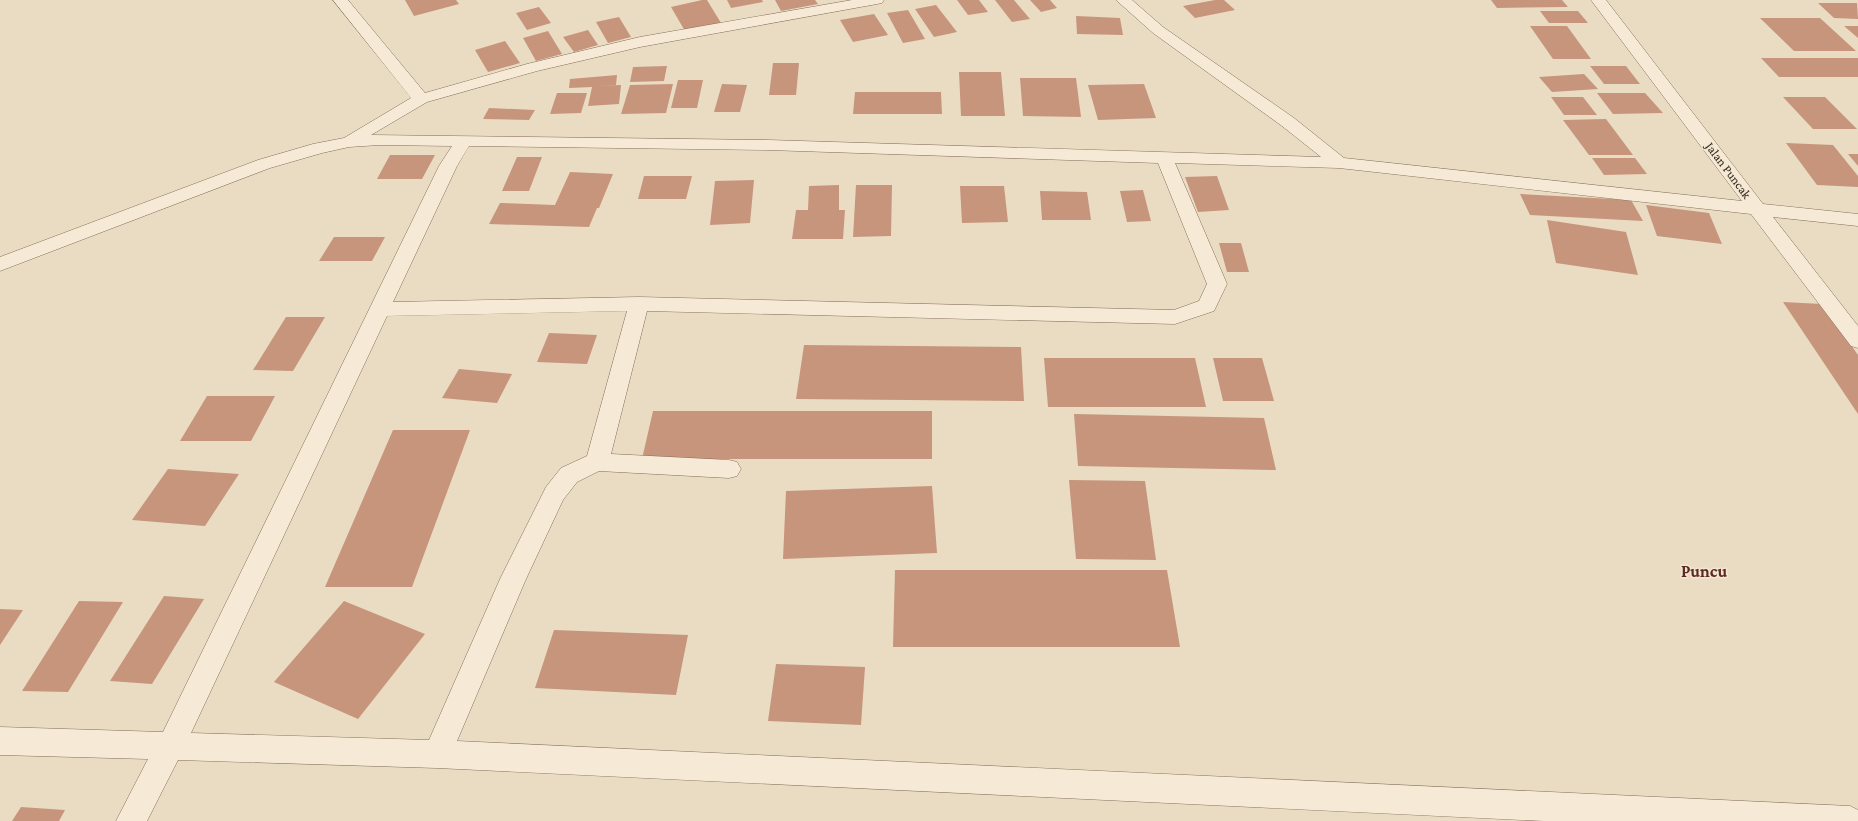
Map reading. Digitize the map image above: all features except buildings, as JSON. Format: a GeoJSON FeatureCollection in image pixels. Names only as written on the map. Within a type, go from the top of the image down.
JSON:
{"type":"FeatureCollection","features":[{"type":"Feature","properties":{"kind":"street"},"geometry":{"type":"LineString","coordinates":[[340,0],[421,99]]}},
{"type":"Feature","properties":{"kind":"street"},"geometry":{"type":"LineString","coordinates":[[349,142],[421,99],[533,67],[640,42],[877,0]]}},
{"type":"Feature","properties":{"kind":"street"},"geometry":{"type":"LineString","coordinates":[[1123,0],[1158,30],[1276,113],[1339,163]]}},
{"type":"Feature","properties":{"kind":"street","name":"Jalan Puncak"},"geometry":{"type":"LineString","coordinates":[[1598,0],[1858,341]]}},
{"type":"Feature","properties":{"kind":"street"},"geometry":{"type":"LineString","coordinates":[[0,264],[264,164],[319,148],[349,142],[404,140],[768,145],[1339,163],[1757,207],[1858,220]]}},
{"type":"Feature","properties":{"kind":"street"},"geometry":{"type":"LineString","coordinates":[[131,821],[171,745],[448,166],[464,141]]}},
{"type":"Feature","properties":{"kind":"street"},"geometry":{"type":"LineString","coordinates":[[380,309],[639,304],[1175,317],[1208,306],[1217,284],[1164,157]]}},
{"type":"Feature","properties":{"kind":"street"},"geometry":{"type":"LineString","coordinates":[[597,462],[639,304]]}},
{"type":"Feature","properties":{"kind":"street"},"geometry":{"type":"LineString","coordinates":[[437,754],[513,579],[554,494],[569,475],[597,462],[729,469]]}},
{"type":"Feature","properties":{"kind":"street"},"geometry":{"type":"LineString","coordinates":[[0,741],[437,754],[1850,821]]}},
{"type":"Feature","properties":{"kind":"district","name":"Puncu"},"geometry":{"type":"Point","coordinates":[1704,571]}}]}
